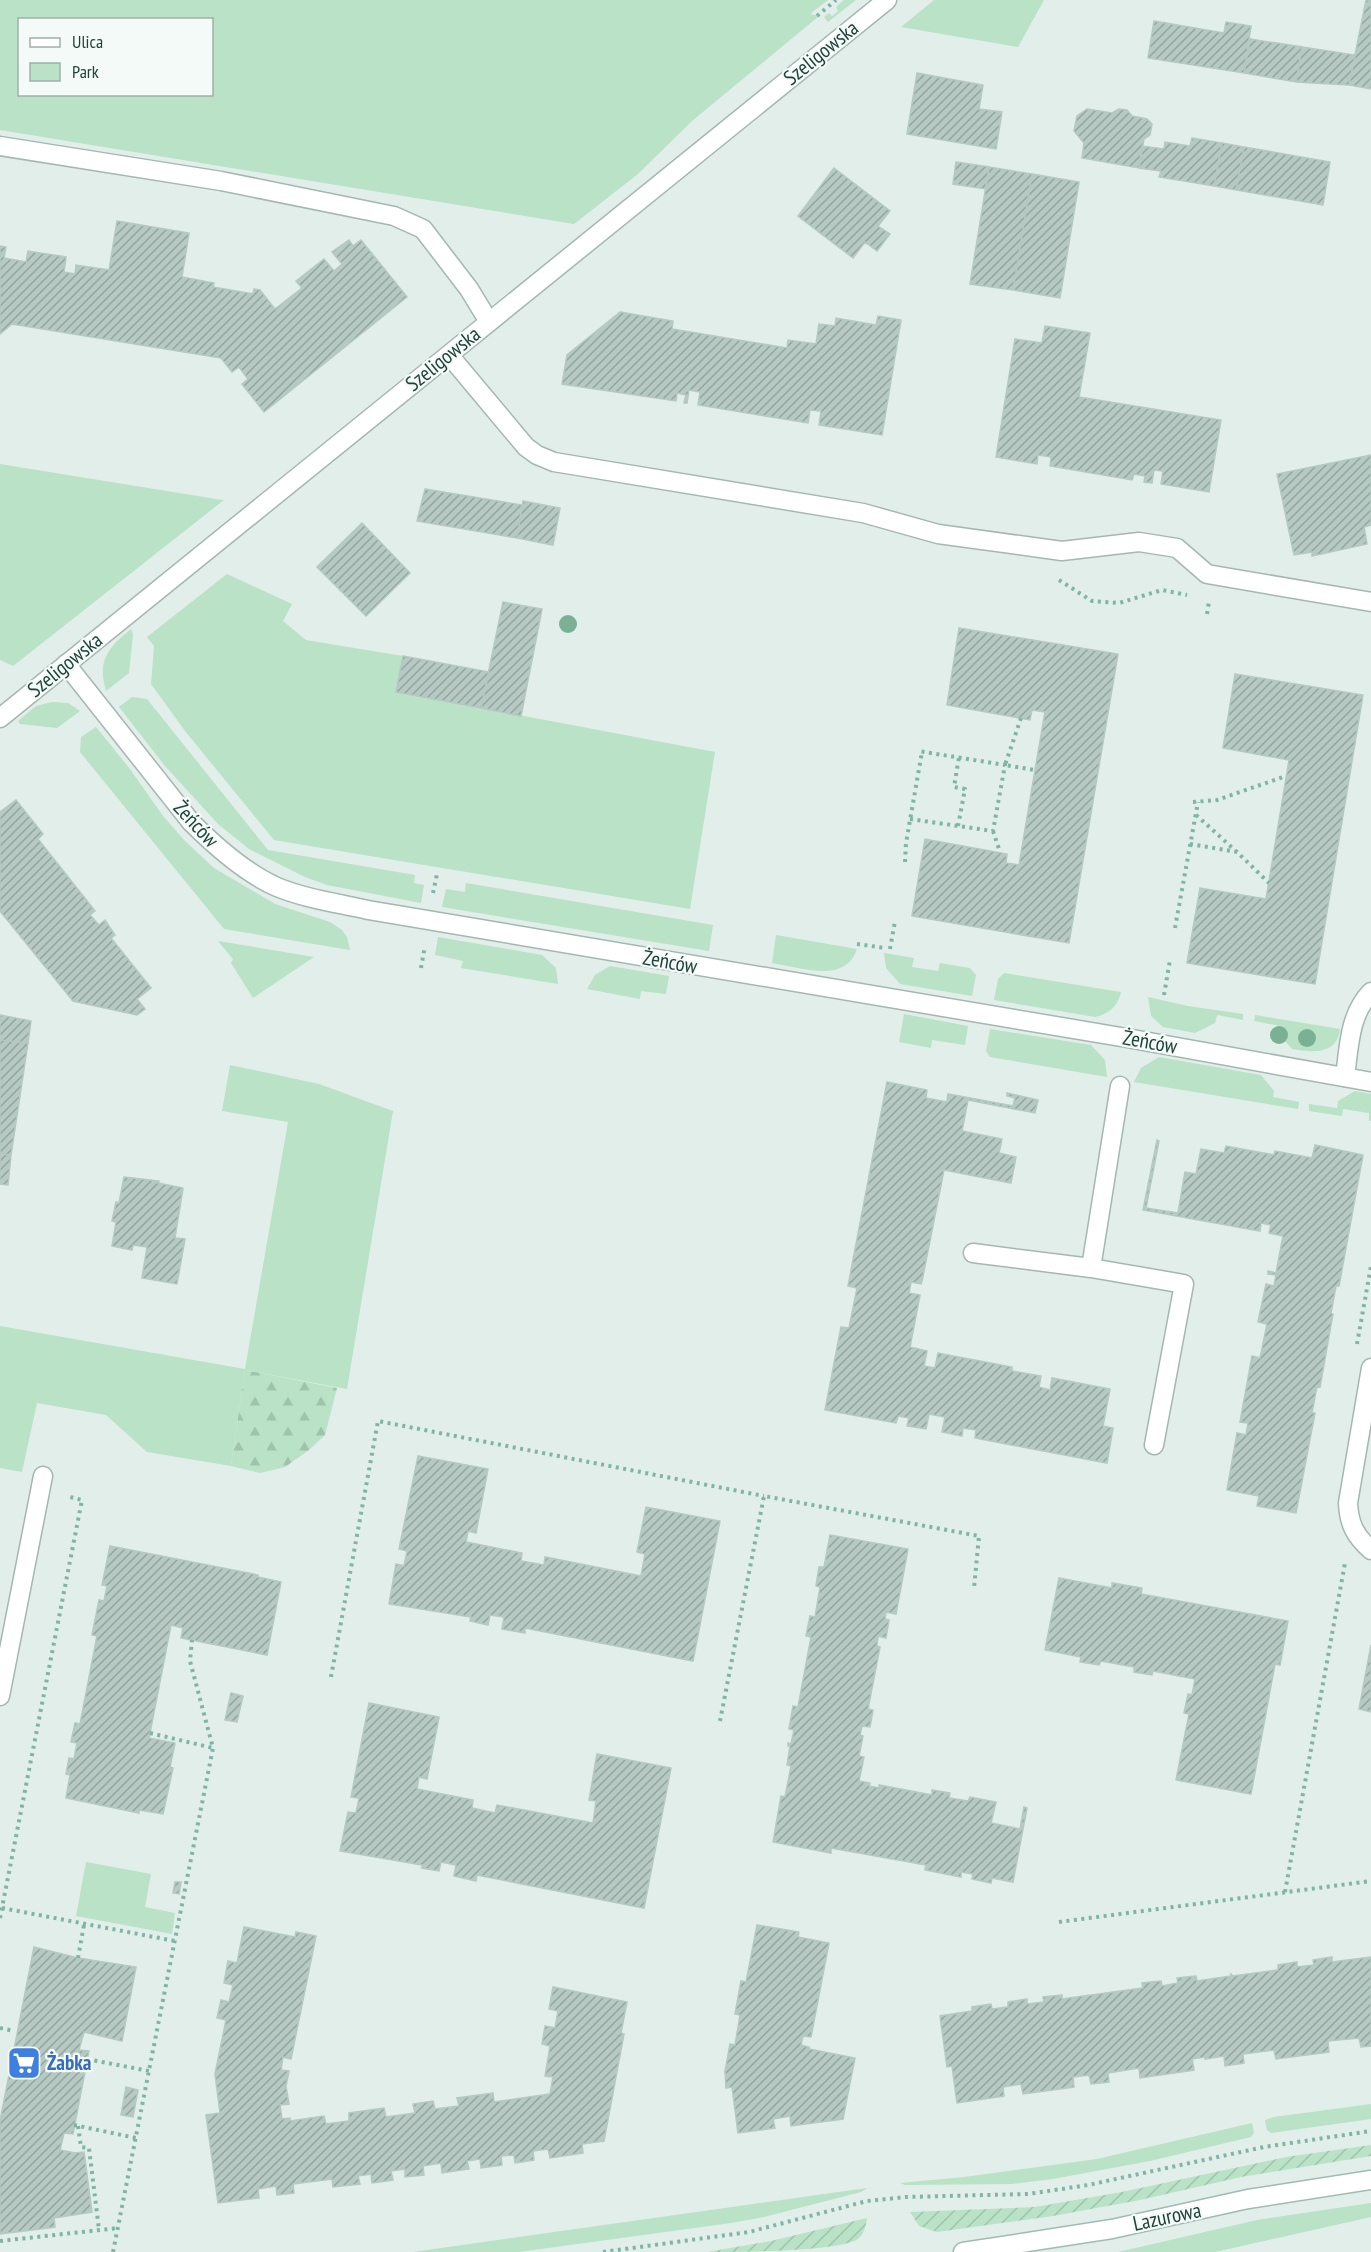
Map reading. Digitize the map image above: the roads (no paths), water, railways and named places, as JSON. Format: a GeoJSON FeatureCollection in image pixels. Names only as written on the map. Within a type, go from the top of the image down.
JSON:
{"type":"FeatureCollection","features":[{"type":"Feature","properties":{"kind":"street","name":"Szeligowska"},"geometry":{"type":"LineString","coordinates":[[0,718],[886,0]]}},
{"type":"Feature","properties":{"kind":"street"},"geometry":{"type":"LineString","coordinates":[[0,146],[221,181],[394,216],[423,229],[469,289],[489,322]]}},
{"type":"Feature","properties":{"kind":"street"},"geometry":{"type":"LineString","coordinates":[[448,355],[526,447],[537,455],[554,462],[863,513],[938,534],[1062,551],[1139,543],[1178,548],[1207,574],[1371,602]]}},
{"type":"Feature","properties":{"kind":"street","name":"Żeńców"},"geometry":{"type":"LineString","coordinates":[[66,664],[191,822],[212,843],[253,874],[276,887],[307,897],[368,910],[1127,1038],[1371,1082]]}},
{"type":"Feature","properties":{"kind":"street"},"geometry":{"type":"LineString","coordinates":[[1345,1077],[1352,1027],[1361,1003],[1371,992]]}},
{"type":"Feature","properties":{"kind":"street"},"geometry":{"type":"LineString","coordinates":[[1091,1268],[1120,1086]]}},
{"type":"Feature","properties":{"kind":"street"},"geometry":{"type":"LineString","coordinates":[[973,1253],[1091,1268],[1184,1284],[1154,1445]]}},
{"type":"Feature","properties":{"kind":"street"},"geometry":{"type":"LineString","coordinates":[[1371,1368],[1348,1503],[1349,1521],[1359,1540],[1371,1550]]}},
{"type":"Feature","properties":{"kind":"street"},"geometry":{"type":"LineString","coordinates":[[0,1696],[41,1484]]}},
{"type":"Feature","properties":{"kind":"street","name":"Lazurowa"},"geometry":{"type":"LineString","coordinates":[[963,2252],[1112,2229],[1248,2199],[1371,2180]]}},
{"type":"Feature","properties":{"kind":"place","name":"Żabka"},"geometry":{"type":"Point","coordinates":[24,2063]}}]}
